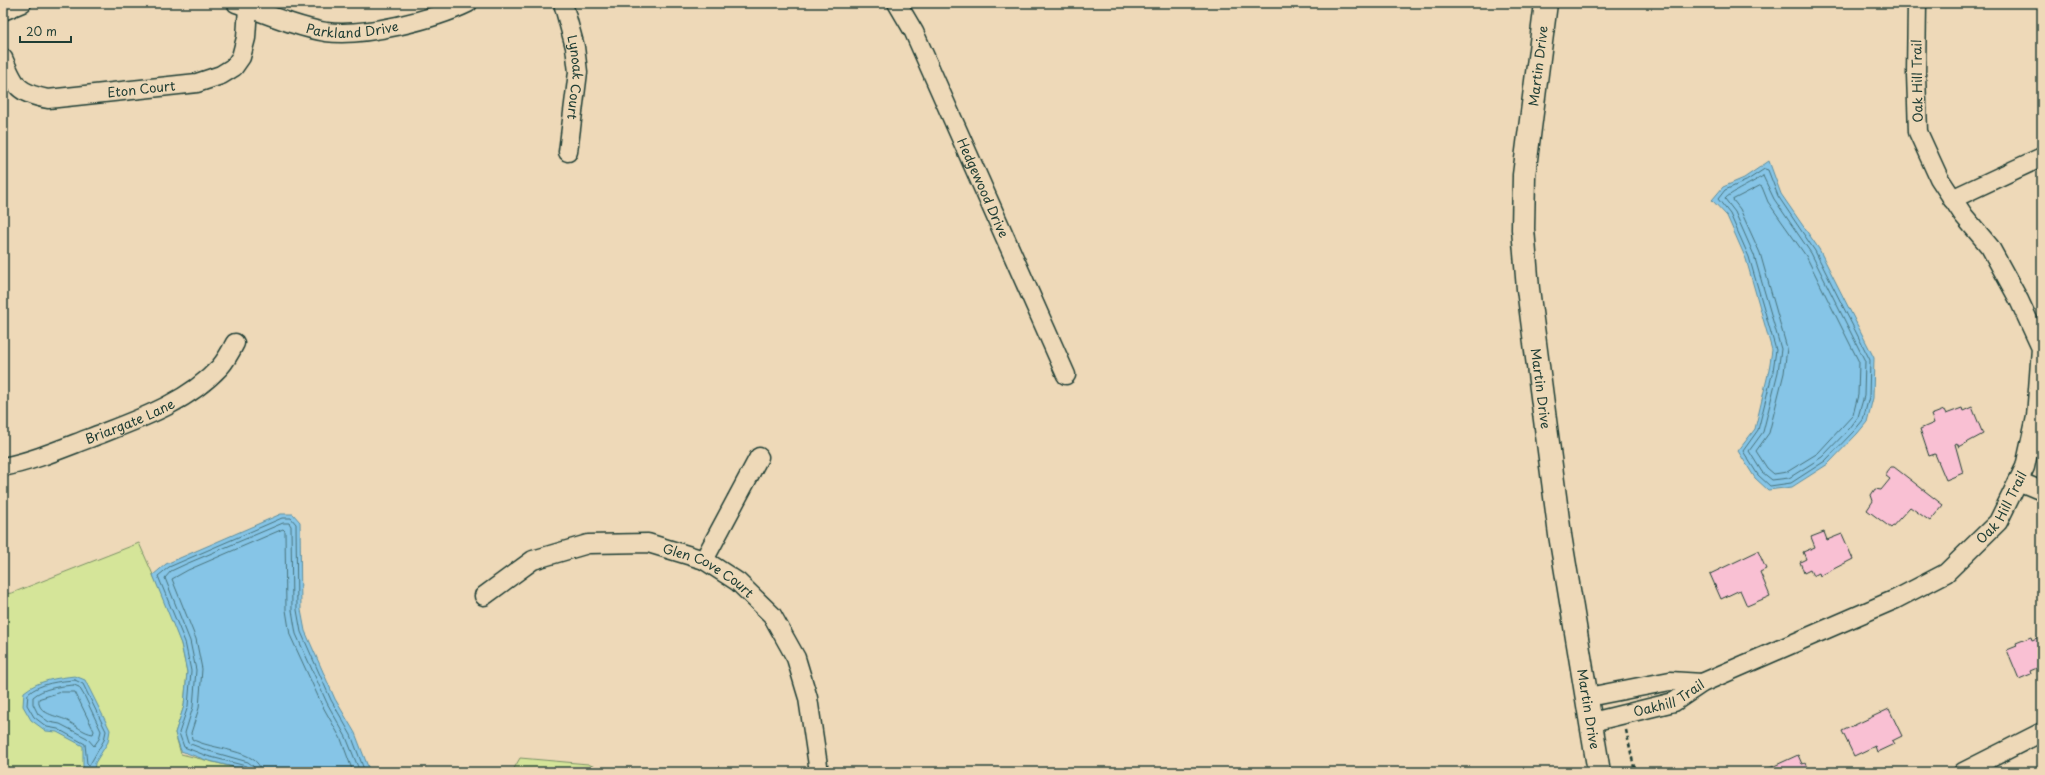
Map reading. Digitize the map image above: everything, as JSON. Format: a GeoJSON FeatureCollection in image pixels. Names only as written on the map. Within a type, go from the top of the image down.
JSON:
{"type":"FeatureCollection","features":[{"type":"Feature","properties":{"kind":"street"},"geometry":{"type":"LineString","coordinates":[[3,11],[22,3]]}},
{"type":"Feature","properties":{"kind":"street","name":"Parkland Drive"},"geometry":{"type":"LineString","coordinates":[[242,5],[314,29],[326,32],[348,32],[408,24],[448,13],[468,3]]}},
{"type":"Feature","properties":{"kind":"street","name":"Lynoak Court"},"geometry":{"type":"LineString","coordinates":[[563,3],[575,47],[578,72],[568,152]]}},
{"type":"Feature","properties":{"kind":"street","name":"Hedgewood Drive"},"geometry":{"type":"LineString","coordinates":[[897,3],[914,32],[1066,374]]}},
{"type":"Feature","properties":{"kind":"street","name":"Martin Drive"},"geometry":{"type":"LineString","coordinates":[[1546,3],[1524,175],[1523,229],[1528,289],[1560,535],[1588,697],[1599,772]]}},
{"type":"Feature","properties":{"kind":"street","name":"Oak Hill Trail"},"geometry":{"type":"LineString","coordinates":[[1702,683],[1896,599],[1946,573],[1998,522],[2025,467],[2036,417],[2041,348],[2019,300],[1990,247],[1952,199],[1939,178],[1918,132],[1916,74],[1917,3]]}},
{"type":"Feature","properties":{"kind":"street","name":"Eton Court"},"geometry":{"type":"LineString","coordinates":[[3,58],[11,76],[19,88],[29,96],[48,99],[197,83],[221,76],[234,67],[241,57],[246,38],[242,5]]}},
{"type":"Feature","properties":{"kind":"street"},"geometry":{"type":"LineString","coordinates":[[1952,199],[2042,157]]}},
{"type":"Feature","properties":{"kind":"street","name":"Briargate Lane"},"geometry":{"type":"LineString","coordinates":[[3,467],[48,454],[147,416],[173,403],[202,384],[221,366],[235,343]]}},
{"type":"Feature","properties":{"kind":"street"},"geometry":{"type":"LineString","coordinates":[[704,560],[759,457]]}},
{"type":"Feature","properties":{"kind":"street"},"geometry":{"type":"LineString","coordinates":[[2018,481],[2042,491]]}},
{"type":"Feature","properties":{"kind":"street","name":"Glen Cove Court"},"geometry":{"type":"LineString","coordinates":[[484,596],[533,560],[588,544],[648,543],[704,560],[738,582],[772,615],[796,658],[808,698],[819,772]]}},
{"type":"Feature","properties":{"kind":"street","name":"Oakhill Trail"},"geometry":{"type":"LineString","coordinates":[[1588,697],[1670,681],[1702,683]]}},
{"type":"Feature","properties":{"kind":"street","name":"Oakhill Trail"},"geometry":{"type":"LineString","coordinates":[[1592,722],[1674,702],[1702,683]]}},
{"type":"Feature","properties":{"kind":"street"},"geometry":{"type":"LineString","coordinates":[[1963,772],[2042,732]]}},
{"type":"Feature","properties":{"kind":"green space"},"geometry":{"type":"Polygon","coordinates":[[[139,543],[169,611],[181,644],[187,672],[184,706],[175,733],[181,754],[253,772],[3,772],[3,594],[12,593],[139,543]]]}},
{"type":"Feature","properties":{"kind":"green space"},"geometry":{"type":"Polygon","coordinates":[[[520,758],[588,764],[607,772],[512,772],[520,758]]]}},
{"type":"Feature","properties":{"kind":"water"},"geometry":{"type":"Polygon","coordinates":[[[1769,161],[1781,194],[1819,249],[1874,358],[1873,398],[1867,422],[1828,464],[1792,487],[1768,490],[1755,478],[1738,451],[1755,429],[1769,370],[1772,350],[1746,259],[1727,216],[1712,200],[1723,187],[1744,178],[1769,161]]]}},
{"type":"Feature","properties":{"kind":"water"},"geometry":{"type":"Polygon","coordinates":[[[281,514],[293,514],[300,522],[301,610],[305,631],[335,699],[355,733],[370,772],[253,772],[206,760],[181,751],[175,733],[184,706],[187,672],[181,644],[153,575],[166,564],[281,514]]]}},
{"type":"Feature","properties":{"kind":"water"},"geometry":{"type":"Polygon","coordinates":[[[75,676],[85,680],[110,730],[108,742],[95,763],[94,772],[86,772],[83,766],[83,746],[57,732],[46,731],[31,720],[23,706],[24,692],[30,688],[48,680],[75,676]]]}},
{"type":"Feature","properties":{"kind":"building"},"geometry":{"type":"Polygon","coordinates":[[[1972,407],[1983,434],[1959,447],[1957,443],[1955,444],[1963,473],[1946,480],[1935,454],[1929,456],[1920,429],[1934,423],[1931,415],[1944,410],[1946,414],[1962,408],[1963,411],[1972,407]]]}},
{"type":"Feature","properties":{"kind":"building"},"geometry":{"type":"Polygon","coordinates":[[[1890,467],[1894,467],[1943,505],[1930,521],[1910,507],[1891,528],[1867,510],[1873,501],[1871,495],[1875,489],[1881,490],[1890,479],[1886,476],[1886,472],[1890,467]]]}},
{"type":"Feature","properties":{"kind":"building"},"geometry":{"type":"Polygon","coordinates":[[[1824,532],[1827,540],[1842,534],[1853,559],[1820,576],[1819,573],[1813,576],[1810,570],[1804,573],[1800,562],[1806,559],[1803,552],[1815,547],[1811,537],[1824,532]]]}},
{"type":"Feature","properties":{"kind":"building"},"geometry":{"type":"Polygon","coordinates":[[[1758,551],[1766,569],[1760,572],[1770,596],[1747,606],[1740,590],[1721,599],[1710,574],[1758,551]]]}},
{"type":"Feature","properties":{"kind":"building"},"geometry":{"type":"Polygon","coordinates":[[[2042,636],[2042,668],[2038,670],[2037,668],[2030,671],[2031,674],[2019,679],[2007,650],[2017,646],[2016,643],[2031,637],[2032,640],[2042,636]]]}},
{"type":"Feature","properties":{"kind":"building"},"geometry":{"type":"Polygon","coordinates":[[[1889,709],[1902,736],[1892,741],[1894,744],[1877,752],[1875,746],[1854,756],[1842,731],[1889,709]]]}},
{"type":"Feature","properties":{"kind":"building"},"geometry":{"type":"Polygon","coordinates":[[[1798,755],[1802,764],[1806,763],[1810,772],[1761,772],[1798,755]]]}}]}
